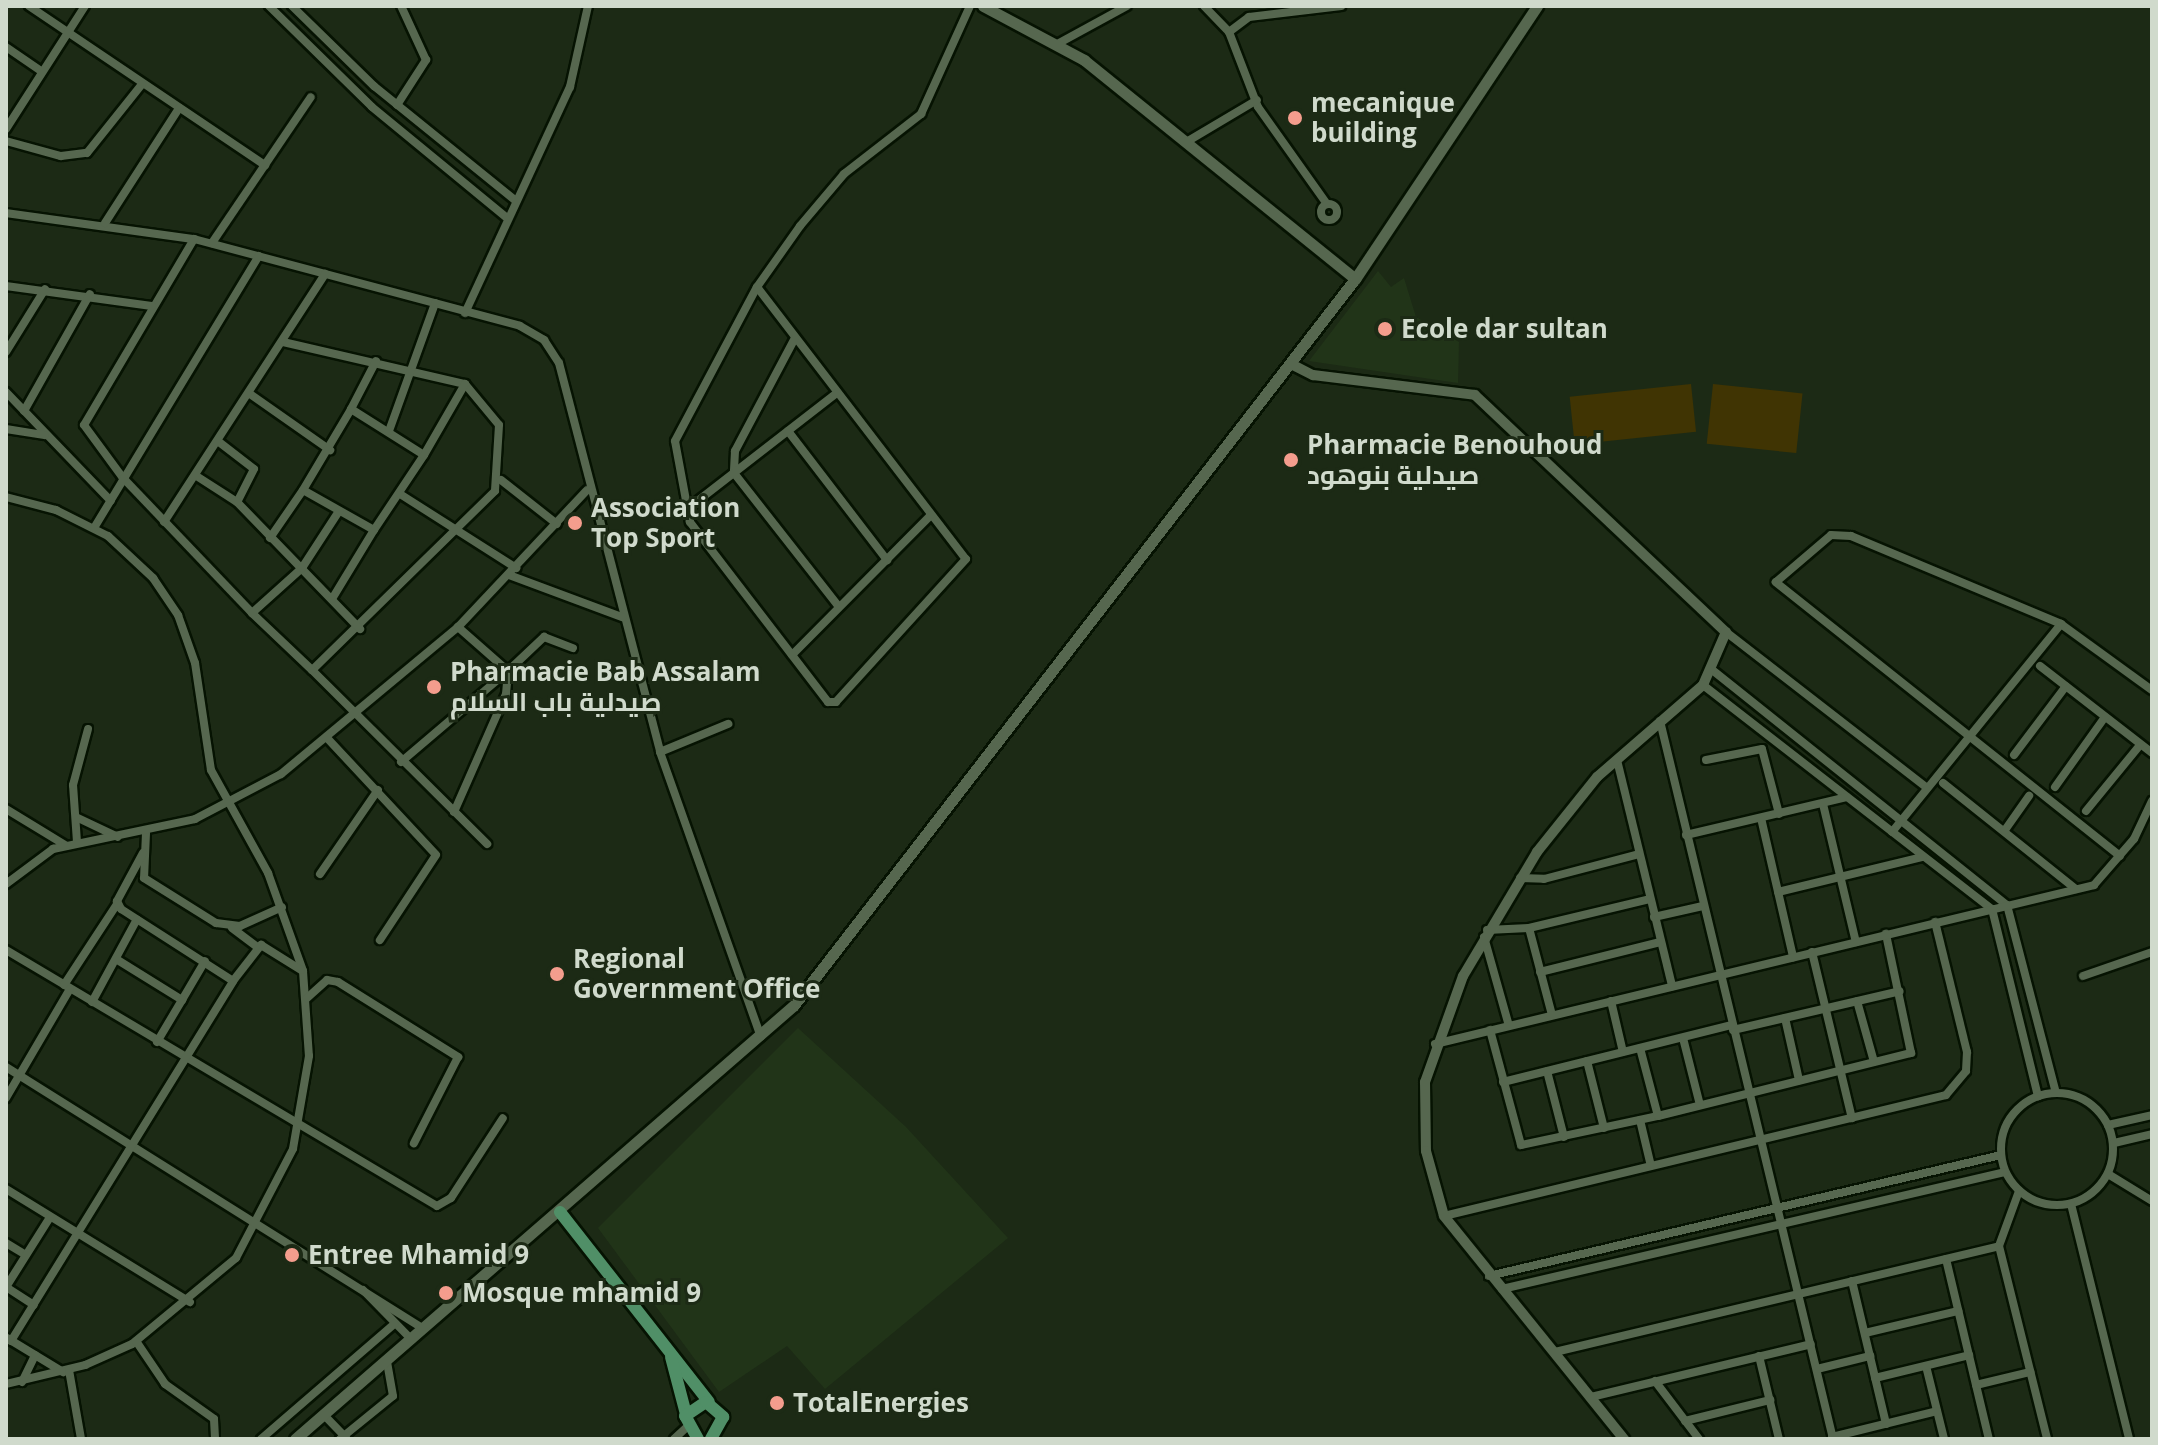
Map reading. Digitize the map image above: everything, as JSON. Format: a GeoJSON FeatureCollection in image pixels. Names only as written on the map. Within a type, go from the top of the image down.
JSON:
{"type":"FeatureCollection","features":[{"type":"Feature","properties":{"kind":"main road"},"geometry":{"type":"LineString","coordinates":[[983,6],[1059,43],[1188,141],[1355,279]]}},
{"type":"Feature","properties":{"kind":"main road"},"geometry":{"type":"LineString","coordinates":[[295,1439],[762,1039],[1355,279],[1537,6]]}},
{"type":"Feature","properties":{"kind":"main road"},"geometry":{"type":"LineString","coordinates":[[560,1212],[671,1357],[722,1413],[722,1434],[711,1439]]}},
{"type":"Feature","properties":{"kind":"main road"},"geometry":{"type":"LineString","coordinates":[[671,1357],[686,1414],[686,1428],[697,1439]]}},
{"type":"Feature","properties":{"kind":"main road"},"geometry":{"type":"LineString","coordinates":[[686,1414],[709,1402]]}},
{"type":"Feature","properties":{"kind":"street"},"geometry":{"type":"LineString","coordinates":[[29,6],[265,165]]}},
{"type":"Feature","properties":{"kind":"street"},"geometry":{"type":"LineString","coordinates":[[6,129],[85,6]]}},
{"type":"Feature","properties":{"kind":"street"},"geometry":{"type":"LineString","coordinates":[[269,6],[372,107],[506,217]]}},
{"type":"Feature","properties":{"kind":"street"},"geometry":{"type":"LineString","coordinates":[[292,6],[397,105],[516,201]]}},
{"type":"Feature","properties":{"kind":"street"},"geometry":{"type":"LineString","coordinates":[[397,105],[426,60],[401,6]]}},
{"type":"Feature","properties":{"kind":"street"},"geometry":{"type":"LineString","coordinates":[[465,313],[506,217],[570,87],[588,6]]}},
{"type":"Feature","properties":{"kind":"street"},"geometry":{"type":"LineString","coordinates":[[757,287],[967,566],[836,702],[792,655],[686,510],[675,441],[757,287],[826,191],[864,156],[909,130],[970,6]]}},
{"type":"Feature","properties":{"kind":"street"},"geometry":{"type":"LineString","coordinates":[[1059,43],[1127,6]]}},
{"type":"Feature","properties":{"kind":"street"},"geometry":{"type":"LineString","coordinates":[[1204,6],[1229,32],[1257,100],[1327,204]]}},
{"type":"Feature","properties":{"kind":"street"},"geometry":{"type":"LineString","coordinates":[[1229,32],[1249,17],[1340,6]]}},
{"type":"Feature","properties":{"kind":"street"},"geometry":{"type":"LineString","coordinates":[[6,47],[41,71]]}},
{"type":"Feature","properties":{"kind":"street"},"geometry":{"type":"LineString","coordinates":[[6,141],[61,156],[87,153],[142,84]]}},
{"type":"Feature","properties":{"kind":"street"},"geometry":{"type":"LineString","coordinates":[[212,243],[311,97]]}},
{"type":"Feature","properties":{"kind":"street"},"geometry":{"type":"LineString","coordinates":[[1188,141],[1257,100]]}},
{"type":"Feature","properties":{"kind":"street"},"geometry":{"type":"LineString","coordinates":[[105,223],[179,108]]}},
{"type":"Feature","properties":{"kind":"street"},"geometry":{"type":"LineString","coordinates":[[6,213],[105,223],[212,243],[529,330],[550,347],[660,752],[762,1039]]}},
{"type":"Feature","properties":{"kind":"street"},"geometry":{"type":"LineString","coordinates":[[194,239],[85,417],[87,432],[123,478],[252,613],[487,844]]}},
{"type":"Feature","properties":{"kind":"street"},"geometry":{"type":"LineString","coordinates":[[94,528],[259,256]]}},
{"type":"Feature","properties":{"kind":"street"},"geometry":{"type":"LineString","coordinates":[[164,522],[198,477],[325,274]]}},
{"type":"Feature","properties":{"kind":"street"},"geometry":{"type":"LineString","coordinates":[[6,286],[90,294],[152,306]]}},
{"type":"Feature","properties":{"kind":"street"},"geometry":{"type":"LineString","coordinates":[[6,352],[45,289]]}},
{"type":"Feature","properties":{"kind":"street"},"geometry":{"type":"LineString","coordinates":[[24,411],[90,294]]}},
{"type":"Feature","properties":{"kind":"street"},"geometry":{"type":"LineString","coordinates":[[389,431],[415,372],[435,303]]}},
{"type":"Feature","properties":{"kind":"street"},"geometry":{"type":"LineString","coordinates":[[795,338],[735,451],[734,473],[839,607]]}},
{"type":"Feature","properties":{"kind":"street"},"geometry":{"type":"LineString","coordinates":[[283,342],[465,384],[499,425],[501,480],[461,528],[360,629],[312,670]]}},
{"type":"Feature","properties":{"kind":"street"},"geometry":{"type":"LineString","coordinates":[[270,538],[330,450],[376,361]]}},
{"type":"Feature","properties":{"kind":"street"},"geometry":{"type":"LineString","coordinates":[[1291,364],[1313,375],[1475,395],[1726,632],[1927,788]]}},
{"type":"Feature","properties":{"kind":"street"},"geometry":{"type":"LineString","coordinates":[[332,599],[400,494],[465,384]]}},
{"type":"Feature","properties":{"kind":"street"},"geometry":{"type":"LineString","coordinates":[[686,510],[837,393]]}},
{"type":"Feature","properties":{"kind":"street"},"geometry":{"type":"LineString","coordinates":[[250,394],[330,450]]}},
{"type":"Feature","properties":{"kind":"street"},"geometry":{"type":"LineString","coordinates":[[8,396],[111,501]]}},
{"type":"Feature","properties":{"kind":"street"},"geometry":{"type":"LineString","coordinates":[[351,409],[424,455]]}},
{"type":"Feature","properties":{"kind":"street"},"geometry":{"type":"LineString","coordinates":[[6,429],[47,435]]}},
{"type":"Feature","properties":{"kind":"street"},"geometry":{"type":"LineString","coordinates":[[788,431],[887,560]]}},
{"type":"Feature","properties":{"kind":"street"},"geometry":{"type":"LineString","coordinates":[[219,442],[254,469],[237,502]]}},
{"type":"Feature","properties":{"kind":"street"},"geometry":{"type":"LineString","coordinates":[[198,477],[237,502],[360,629]]}},
{"type":"Feature","properties":{"kind":"street"},"geometry":{"type":"LineString","coordinates":[[501,480],[557,524]]}},
{"type":"Feature","properties":{"kind":"street"},"geometry":{"type":"LineString","coordinates":[[303,490],[374,530]]}},
{"type":"Feature","properties":{"kind":"street"},"geometry":{"type":"LineString","coordinates":[[6,884],[65,845],[146,833],[227,805],[328,739],[458,627],[587,490]]}},
{"type":"Feature","properties":{"kind":"street"},"geometry":{"type":"LineString","coordinates":[[400,494],[461,528],[512,572],[622,617]]}},
{"type":"Feature","properties":{"kind":"street"},"geometry":{"type":"LineString","coordinates":[[6,497],[94,528],[140,563],[182,623],[211,770],[282,907],[303,971],[307,998],[300,1126],[260,1224],[190,1302],[136,1341],[66,1371],[6,1384]]}},
{"type":"Feature","properties":{"kind":"street"},"geometry":{"type":"LineString","coordinates":[[252,613],[302,568],[339,511]]}},
{"type":"Feature","properties":{"kind":"street"},"geometry":{"type":"LineString","coordinates":[[792,655],[930,516]]}},
{"type":"Feature","properties":{"kind":"street"},"geometry":{"type":"LineString","coordinates":[[2120,856],[1776,582],[1831,535],[1851,536],[2061,624],[2152,690]]}},
{"type":"Feature","properties":{"kind":"street"},"geometry":{"type":"LineString","coordinates":[[1892,832],[2061,624]]}},
{"type":"Feature","properties":{"kind":"street"},"geometry":{"type":"LineString","coordinates":[[458,627],[508,671]]}},
{"type":"Feature","properties":{"kind":"street"},"geometry":{"type":"LineString","coordinates":[[1624,1439],[1489,1276],[1444,1216],[1430,1181],[1423,1115],[1434,1044],[1486,933],[1520,878],[1617,760],[1703,685],[1726,632]]}},
{"type":"Feature","properties":{"kind":"street"},"geometry":{"type":"LineString","coordinates":[[401,762],[544,637],[573,648]]}},
{"type":"Feature","properties":{"kind":"street"},"geometry":{"type":"LineString","coordinates":[[2040,666],[2152,753]]}},
{"type":"Feature","properties":{"kind":"street"},"geometry":{"type":"LineString","coordinates":[[1711,669],[1903,819],[2007,905],[2056,1093]]}},
{"type":"Feature","properties":{"kind":"street"},"geometry":{"type":"LineString","coordinates":[[454,812],[506,694],[508,671]]}},
{"type":"Feature","properties":{"kind":"street"},"geometry":{"type":"LineString","coordinates":[[1703,685],[1992,909],[2038,1096]]}},
{"type":"Feature","properties":{"kind":"street"},"geometry":{"type":"LineString","coordinates":[[2014,755],[2066,686]]}},
{"type":"Feature","properties":{"kind":"street"},"geometry":{"type":"LineString","coordinates":[[2055,787],[2105,717]]}},
{"type":"Feature","properties":{"kind":"street"},"geometry":{"type":"LineString","coordinates":[[1660,721],[1833,1438],[1937,1411]]}},
{"type":"Feature","properties":{"kind":"street"},"geometry":{"type":"LineString","coordinates":[[660,752],[728,724]]}},
{"type":"Feature","properties":{"kind":"street"},"geometry":{"type":"LineString","coordinates":[[77,842],[78,818],[73,785],[88,729]]}},
{"type":"Feature","properties":{"kind":"street"},"geometry":{"type":"LineString","coordinates":[[328,739],[436,855],[380,940]]}},
{"type":"Feature","properties":{"kind":"street"},"geometry":{"type":"LineString","coordinates":[[2086,811],[2140,745]]}},
{"type":"Feature","properties":{"kind":"street"},"geometry":{"type":"LineString","coordinates":[[1706,760],[1762,749],[1779,814]]}},
{"type":"Feature","properties":{"kind":"street"},"geometry":{"type":"LineString","coordinates":[[1617,760],[1672,986]]}},
{"type":"Feature","properties":{"kind":"street"},"geometry":{"type":"LineString","coordinates":[[1943,783],[2076,889]]}},
{"type":"Feature","properties":{"kind":"street"},"geometry":{"type":"LineString","coordinates":[[320,874],[378,790]]}},
{"type":"Feature","properties":{"kind":"street"},"geometry":{"type":"LineString","coordinates":[[2005,830],[2029,796]]}},
{"type":"Feature","properties":{"kind":"street"},"geometry":{"type":"LineString","coordinates":[[1686,835],[1847,797]]}},
{"type":"Feature","properties":{"kind":"street"},"geometry":{"type":"LineString","coordinates":[[1434,1044],[2076,889],[2102,880],[2152,801]]}},
{"type":"Feature","properties":{"kind":"street"},"geometry":{"type":"LineString","coordinates":[[1823,804],[1856,942]]}},
{"type":"Feature","properties":{"kind":"street"},"geometry":{"type":"LineString","coordinates":[[6,809],[65,845]]}},
{"type":"Feature","properties":{"kind":"street"},"geometry":{"type":"LineString","coordinates":[[78,818],[118,837]]}},
{"type":"Feature","properties":{"kind":"street"},"geometry":{"type":"LineString","coordinates":[[1761,818],[1793,957]]}},
{"type":"Feature","properties":{"kind":"street"},"geometry":{"type":"LineString","coordinates":[[6,1098],[117,904],[143,853],[146,833]]}},
{"type":"Feature","properties":{"kind":"street"},"geometry":{"type":"LineString","coordinates":[[143,853],[148,881],[303,971]]}},
{"type":"Feature","properties":{"kind":"street"},"geometry":{"type":"LineString","coordinates":[[1520,878],[1544,879],[1639,854]]}},
{"type":"Feature","properties":{"kind":"street"},"geometry":{"type":"LineString","coordinates":[[1778,892],[1923,857]]}},
{"type":"Feature","properties":{"kind":"street"},"geometry":{"type":"LineString","coordinates":[[1486,933],[1529,928],[1650,899]]}},
{"type":"Feature","properties":{"kind":"street"},"geometry":{"type":"LineString","coordinates":[[117,904],[233,981]]}},
{"type":"Feature","properties":{"kind":"street"},"geometry":{"type":"LineString","coordinates":[[1654,917],[1703,906]]}},
{"type":"Feature","properties":{"kind":"street"},"geometry":{"type":"LineString","coordinates":[[232,928],[282,907]]}},
{"type":"Feature","properties":{"kind":"street"},"geometry":{"type":"LineString","coordinates":[[92,1002],[137,919]]}},
{"type":"Feature","properties":{"kind":"street"},"geometry":{"type":"LineString","coordinates":[[1444,1216],[1946,1095],[1966,1071],[1935,922]]}},
{"type":"Feature","properties":{"kind":"street"},"geometry":{"type":"LineString","coordinates":[[1529,928],[1552,1015]]}},
{"type":"Feature","properties":{"kind":"street"},"geometry":{"type":"LineString","coordinates":[[1486,933],[1509,1026]]}},
{"type":"Feature","properties":{"kind":"street"},"geometry":{"type":"LineString","coordinates":[[1490,1030],[1521,1145],[1658,1116],[1913,1051],[1886,934]]}},
{"type":"Feature","properties":{"kind":"street"},"geometry":{"type":"LineString","coordinates":[[1540,972],[1660,942]]}},
{"type":"Feature","properties":{"kind":"street"},"geometry":{"type":"LineString","coordinates":[[66,1371],[8,1339],[81,1235],[256,946]]}},
{"type":"Feature","properties":{"kind":"street"},"geometry":{"type":"LineString","coordinates":[[6,950],[188,1061],[442,1206],[503,1118]]}},
{"type":"Feature","properties":{"kind":"street"},"geometry":{"type":"LineString","coordinates":[[1812,952],[1852,1118]]}},
{"type":"Feature","properties":{"kind":"street"},"geometry":{"type":"LineString","coordinates":[[2083,976],[2152,952]]}},
{"type":"Feature","properties":{"kind":"street"},"geometry":{"type":"LineString","coordinates":[[116,959],[182,1000]]}},
{"type":"Feature","properties":{"kind":"street"},"geometry":{"type":"LineString","coordinates":[[157,1042],[205,961]]}},
{"type":"Feature","properties":{"kind":"street"},"geometry":{"type":"LineString","coordinates":[[307,998],[327,980],[338,982],[458,1057],[414,1143]]}},
{"type":"Feature","properties":{"kind":"street"},"geometry":{"type":"LineString","coordinates":[[1503,1082],[1683,1038],[1900,991]]}},
{"type":"Feature","properties":{"kind":"street"},"geometry":{"type":"LineString","coordinates":[[1611,1001],[1623,1052]]}},
{"type":"Feature","properties":{"kind":"street"},"geometry":{"type":"LineString","coordinates":[[1857,1001],[1874,1062]]}},
{"type":"Feature","properties":{"kind":"street"},"geometry":{"type":"LineString","coordinates":[[1785,1018],[1799,1080]]}},
{"type":"Feature","properties":{"kind":"street"},"geometry":{"type":"LineString","coordinates":[[1683,1038],[1700,1105]]}},
{"type":"Feature","properties":{"kind":"street"},"geometry":{"type":"LineString","coordinates":[[1640,1048],[1658,1116]]}},
{"type":"Feature","properties":{"kind":"street"},"geometry":{"type":"LineString","coordinates":[[1587,1061],[1604,1128]]}},
{"type":"Feature","properties":{"kind":"street"},"geometry":{"type":"LineString","coordinates":[[6,1067],[424,1329]]}},
{"type":"Feature","properties":{"kind":"street"},"geometry":{"type":"LineString","coordinates":[[1547,1071],[1564,1137]]}},
{"type":"Feature","properties":{"kind":"street"},"geometry":{"type":"LineString","coordinates":[[2056,1093],[2087,1101],[2108,1125],[2114,1143],[2108,1174],[2071,1204],[2052,1205],[2019,1191],[2005,1172],[2001,1155],[2009,1120],[2038,1096],[2056,1093]]}},
{"type":"Feature","properties":{"kind":"street"},"geometry":{"type":"LineString","coordinates":[[2108,1125],[2152,1115]]}},
{"type":"Feature","properties":{"kind":"street"},"geometry":{"type":"LineString","coordinates":[[1640,1120],[1651,1166]]}},
{"type":"Feature","properties":{"kind":"street"},"geometry":{"type":"LineString","coordinates":[[2114,1143],[2152,1134]]}},
{"type":"Feature","properties":{"kind":"street"},"geometry":{"type":"LineString","coordinates":[[1489,1276],[2001,1155]]}},
{"type":"Feature","properties":{"kind":"street"},"geometry":{"type":"LineString","coordinates":[[1502,1289],[2005,1172]]}},
{"type":"Feature","properties":{"kind":"street"},"geometry":{"type":"LineString","coordinates":[[2108,1174],[2152,1201]]}},
{"type":"Feature","properties":{"kind":"street"},"geometry":{"type":"LineString","coordinates":[[6,1189],[190,1302]]}},
{"type":"Feature","properties":{"kind":"street"},"geometry":{"type":"LineString","coordinates":[[2019,1191],[1999,1246],[2047,1439]]}},
{"type":"Feature","properties":{"kind":"street"},"geometry":{"type":"LineString","coordinates":[[2071,1204],[2129,1439]]}},
{"type":"Feature","properties":{"kind":"street"},"geometry":{"type":"LineString","coordinates":[[34,1305],[6,1287],[50,1217]]}},
{"type":"Feature","properties":{"kind":"street"},"geometry":{"type":"LineString","coordinates":[[6,1243],[26,1255]]}},
{"type":"Feature","properties":{"kind":"street"},"geometry":{"type":"LineString","coordinates":[[1555,1352],[1999,1246]]}},
{"type":"Feature","properties":{"kind":"street"},"geometry":{"type":"LineString","coordinates":[[1946,1259],[1989,1439]]}},
{"type":"Feature","properties":{"kind":"street"},"geometry":{"type":"LineString","coordinates":[[1852,1281],[1886,1424]]}},
{"type":"Feature","properties":{"kind":"street"},"geometry":{"type":"LineString","coordinates":[[363,1289],[412,1340]]}},
{"type":"Feature","properties":{"kind":"street"},"geometry":{"type":"LineString","coordinates":[[1865,1333],[1958,1311]]}},
{"type":"Feature","properties":{"kind":"street"},"geometry":{"type":"LineString","coordinates":[[261,1439],[394,1324]]}},
{"type":"Feature","properties":{"kind":"street"},"geometry":{"type":"LineString","coordinates":[[136,1341],[165,1384],[214,1419],[215,1439]]}},
{"type":"Feature","properties":{"kind":"street"},"geometry":{"type":"LineString","coordinates":[[1591,1397],[1811,1344]]}},
{"type":"Feature","properties":{"kind":"street"},"geometry":{"type":"LineString","coordinates":[[22,1382],[35,1355]]}},
{"type":"Feature","properties":{"kind":"street"},"geometry":{"type":"LineString","coordinates":[[1875,1378],[1969,1355]]}},
{"type":"Feature","properties":{"kind":"street"},"geometry":{"type":"LineString","coordinates":[[1759,1356],[1779,1439]]}},
{"type":"Feature","properties":{"kind":"street"},"geometry":{"type":"LineString","coordinates":[[1817,1369],[1870,1356]]}},
{"type":"Feature","properties":{"kind":"street"},"geometry":{"type":"LineString","coordinates":[[324,1415],[343,1438],[393,1396],[387,1361]]}},
{"type":"Feature","properties":{"kind":"street"},"geometry":{"type":"LineString","coordinates":[[1926,1366],[1944,1439]]}},
{"type":"Feature","properties":{"kind":"street"},"geometry":{"type":"LineString","coordinates":[[66,1371],[81,1439]]}},
{"type":"Feature","properties":{"kind":"street"},"geometry":{"type":"LineString","coordinates":[[1976,1385],[2030,1372]]}},
{"type":"Feature","properties":{"kind":"street"},"geometry":{"type":"LineString","coordinates":[[1655,1381],[1699,1439]]}},
{"type":"Feature","properties":{"kind":"street"},"geometry":{"type":"LineString","coordinates":[[1685,1421],[1770,1400]]}},
{"type":"Feature","properties":{"kind":"street"},"geometry":{"type":"LineString","coordinates":[[674,1439],[686,1428]]}},
{"type":"Feature","properties":{"kind":"shaded area","name":"Ecole dar sultan"},"geometry":{"type":"Polygon","coordinates":[[[1378,271],[1391,287],[1404,278],[1416,317],[1459,342],[1458,383],[1309,361],[1378,271]]]}},
{"type":"Feature","properties":{"kind":"shaded area"},"geometry":{"type":"Polygon","coordinates":[[[1691,384],[1696,432],[1575,444],[1570,397],[1691,384]]]}},
{"type":"Feature","properties":{"kind":"shaded area"},"geometry":{"type":"Polygon","coordinates":[[[1713,384],[1803,393],[1796,453],[1707,444],[1713,384]]]}},
{"type":"Feature","properties":{"kind":"shaded area"},"geometry":{"type":"Polygon","coordinates":[[[798,1028],[906,1127],[1008,1238],[825,1389],[787,1346],[719,1392],[598,1228],[798,1028]]]}},
{"type":"Feature","properties":{"kind":"place","name":"mecanique building"},"geometry":{"type":"Point","coordinates":[1295,118]}},
{"type":"Feature","properties":{"kind":"place","name":"Ecole dar sultan"},"geometry":{"type":"Point","coordinates":[1385,329]}},
{"type":"Feature","properties":{"kind":"place","name":"Pharmacie Benouhoud صيدلية بنوهود"},"geometry":{"type":"Point","coordinates":[1291,460]}},
{"type":"Feature","properties":{"kind":"place","name":"Association Top Sport"},"geometry":{"type":"Point","coordinates":[575,523]}},
{"type":"Feature","properties":{"kind":"place","name":"Pharmacie Bab Assalam صيدلية باب السلام"},"geometry":{"type":"Point","coordinates":[434,687]}},
{"type":"Feature","properties":{"kind":"place","name":"Regional Government Office"},"geometry":{"type":"Point","coordinates":[557,974]}},
{"type":"Feature","properties":{"kind":"place","name":"Entree Mhamid 9"},"geometry":{"type":"Point","coordinates":[292,1255]}},
{"type":"Feature","properties":{"kind":"place","name":"Mosque mhamid 9"},"geometry":{"type":"Point","coordinates":[446,1293]}},
{"type":"Feature","properties":{"kind":"place","name":"TotalEnergies"},"geometry":{"type":"Point","coordinates":[777,1403]}}]}
